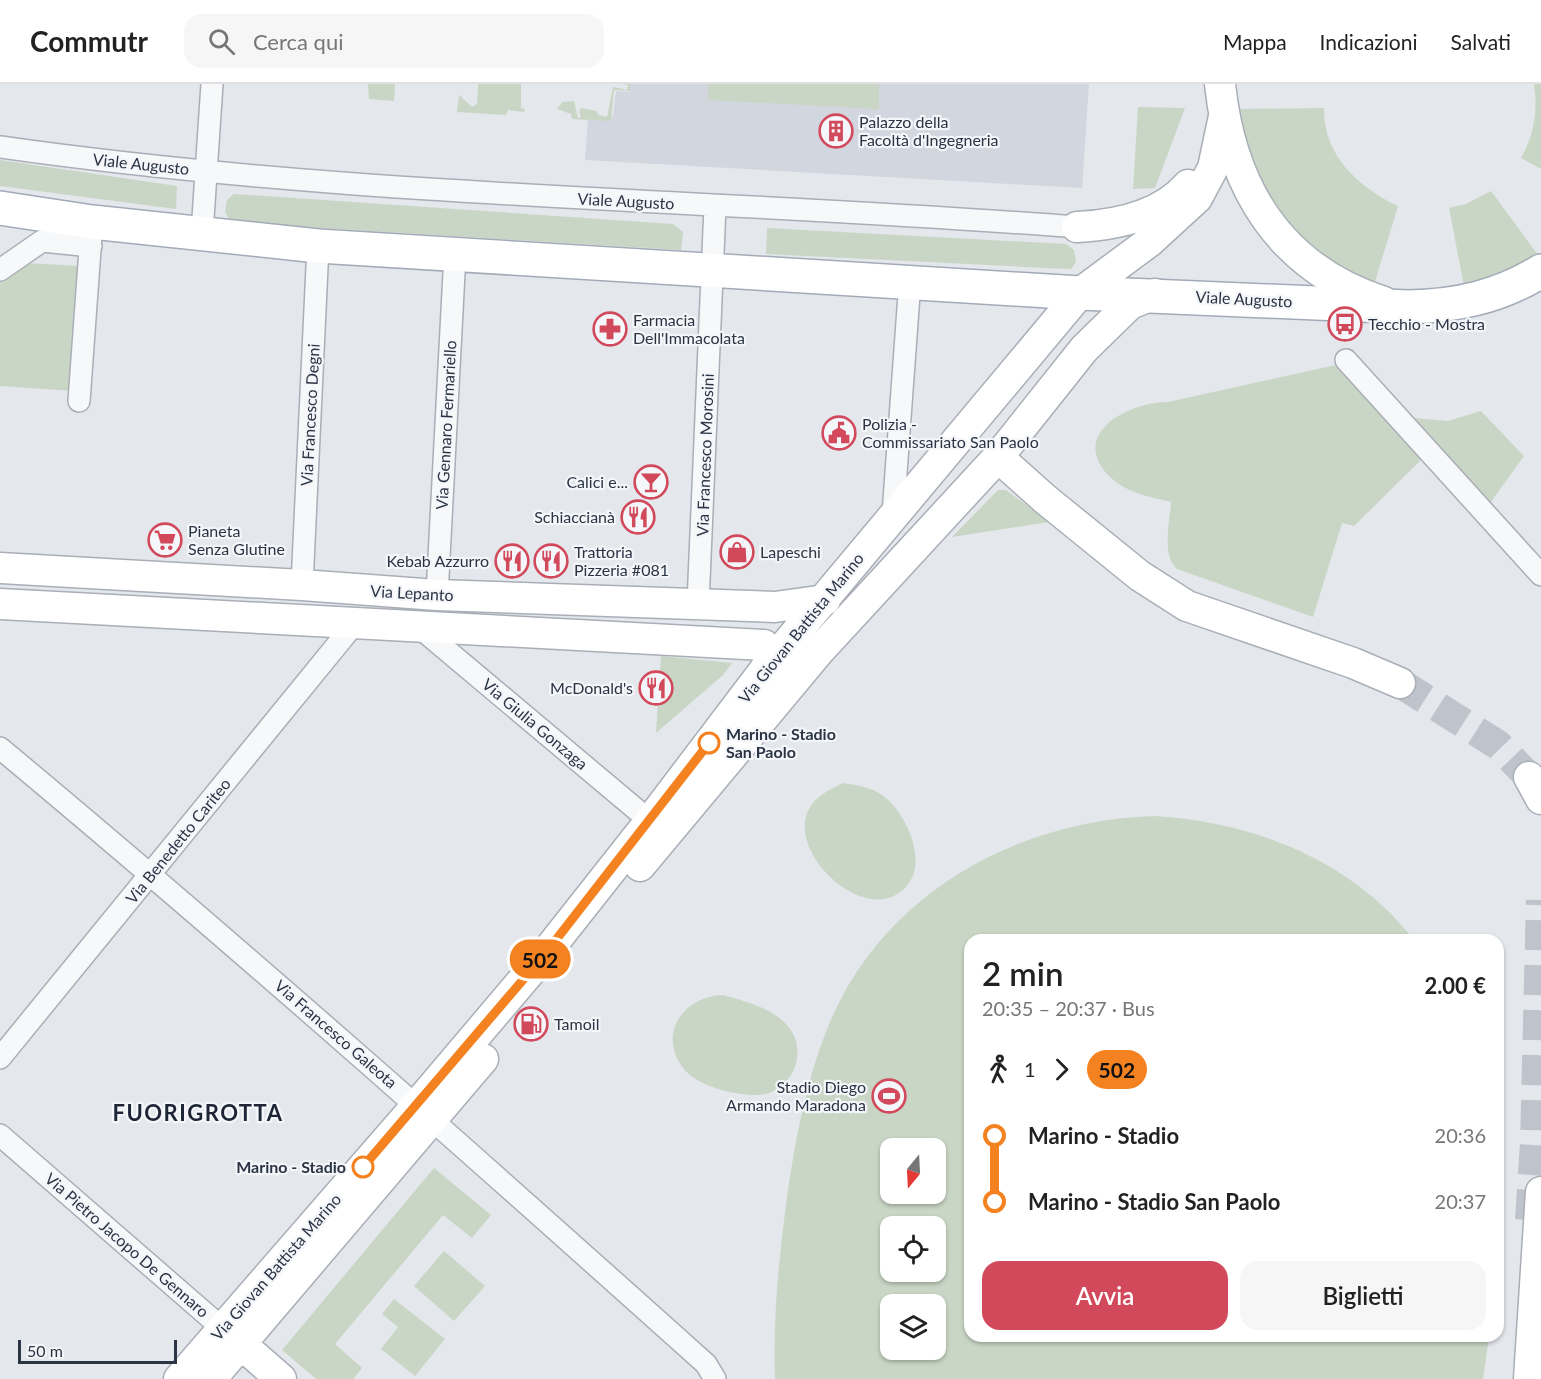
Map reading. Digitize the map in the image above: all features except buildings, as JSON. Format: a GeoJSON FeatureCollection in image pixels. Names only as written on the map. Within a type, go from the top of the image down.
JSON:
{"type":"FeatureCollection","features":[{"type":"Feature","properties":{"kind":"main road"},"geometry":{"type":"LineString","coordinates":[[1095,287],[1197,198],[1213,168],[1221,128],[1220,84]]}},
{"type":"Feature","properties":{"kind":"main road"},"geometry":{"type":"LineString","coordinates":[[1221,128],[1253,201],[1289,247],[1315,269],[1352,290],[1386,303],[1408,307]]}},
{"type":"Feature","properties":{"kind":"main road","name":"Viale Augusto"},"geometry":{"type":"LineString","coordinates":[[1077,227],[1126,220],[1172,200],[1197,174],[1221,128]]}},
{"type":"Feature","properties":{"kind":"main road","name":"Viale Augusto"},"geometry":{"type":"LineString","coordinates":[[0,208],[91,234],[202,233],[318,246],[1023,289],[1095,287],[1155,294],[1408,307],[1457,304],[1488,297],[1541,272]]}},
{"type":"Feature","properties":{"kind":"main road"},"geometry":{"type":"LineString","coordinates":[[1077,227],[1100,254],[1095,287]]}},
{"type":"Feature","properties":{"kind":"main road"},"geometry":{"type":"LineString","coordinates":[[1149,242],[1141,274],[1146,287],[1155,294]]}},
{"type":"Feature","properties":{"kind":"main road","name":"Via Giovan Battista Marino"},"geometry":{"type":"LineString","coordinates":[[425,1112],[650,821],[763,658],[825,600],[893,514],[1051,327],[1095,287]]}},
{"type":"Feature","properties":{"kind":"main road","name":"Via Giovan Battista Marino"},"geometry":{"type":"LineString","coordinates":[[1084,349],[1094,327],[1095,287]]}},
{"type":"Feature","properties":{"kind":"main road"},"geometry":{"type":"LineString","coordinates":[[1023,289],[1045,302],[1052,312],[1051,327]]}},
{"type":"Feature","properties":{"kind":"main road","name":"Via Giovan Battista Marino"},"geometry":{"type":"LineString","coordinates":[[179,1379],[231,1336],[820,650],[998,457],[1084,349],[1130,304],[1155,294]]}},
{"type":"Feature","properties":{"kind":"main road"},"geometry":{"type":"LineString","coordinates":[[998,457],[1045,500],[1140,576],[1187,606],[1353,663],[1400,683]]}},
{"type":"Feature","properties":{"kind":"main road","name":"Via Lepanto"},"geometry":{"type":"LineString","coordinates":[[0,568],[302,585],[437,596],[775,607],[825,600]]}},
{"type":"Feature","properties":{"kind":"main road"},"geometry":{"type":"LineString","coordinates":[[391,593],[405,626]]}},
{"type":"Feature","properties":{"kind":"main road","name":"Via Lepanto"},"geometry":{"type":"LineString","coordinates":[[0,604],[405,626],[763,658]]}},
{"type":"Feature","properties":{"kind":"main road"},"geometry":{"type":"LineString","coordinates":[[1529,1379],[1540,1192]]}},
{"type":"Feature","properties":{"kind":"main road","name":"Via Giovan Battista Marino"},"geometry":{"type":"LineString","coordinates":[[211,1379],[231,1336]]}},
{"type":"Feature","properties":{"kind":"main road","name":"Via Pietro Jacopo De Gennaro"},"geometry":{"type":"LineString","coordinates":[[231,1336],[281,1379]]}},
{"type":"Feature","properties":{"kind":"street"},"geometry":{"type":"LineString","coordinates":[[202,233],[212,84]]}},
{"type":"Feature","properties":{"kind":"street","name":"Viale Augusto"},"geometry":{"type":"LineString","coordinates":[[0,147],[112,162],[438,191],[1077,227]]}},
{"type":"Feature","properties":{"kind":"street","name":"Via Francesco Morosini"},"geometry":{"type":"LineString","coordinates":[[698,604],[715,206]]}},
{"type":"Feature","properties":{"kind":"street"},"geometry":{"type":"LineString","coordinates":[[0,270],[42,240],[91,234],[79,401]]}},
{"type":"Feature","properties":{"kind":"street","name":"Via Francesco Degni"},"geometry":{"type":"LineString","coordinates":[[302,585],[318,246]]}},
{"type":"Feature","properties":{"kind":"street","name":"Via Gennaro Fermariello"},"geometry":{"type":"LineString","coordinates":[[437,596],[455,254]]}},
{"type":"Feature","properties":{"kind":"street"},"geometry":{"type":"LineString","coordinates":[[893,514],[910,281]]}},
{"type":"Feature","properties":{"kind":"street"},"geometry":{"type":"LineString","coordinates":[[1346,360],[1541,575]]}},
{"type":"Feature","properties":{"kind":"street","name":"Via Benedetto Cariteo"},"geometry":{"type":"LineString","coordinates":[[0,1058],[355,623]]}},
{"type":"Feature","properties":{"kind":"street","name":"Via Giulia Gonzaga"},"geometry":{"type":"LineString","coordinates":[[405,626],[650,821]]}},
{"type":"Feature","properties":{"kind":"street","name":"Via Francesco Galeota"},"geometry":{"type":"LineString","coordinates":[[0,748],[151,873],[425,1112],[706,1364],[715,1379]]}},
{"type":"Feature","properties":{"kind":"street","name":"Via Pietro Jacopo De Gennaro"},"geometry":{"type":"LineString","coordinates":[[0,1135],[231,1336]]}},
{"type":"Feature","properties":{"kind":"shaded area","name":"Palazzo della Facoltà d'Ingegneria"},"geometry":{"type":"Polygon","coordinates":[[[630,84],[1089,84],[1082,188],[585,160],[588,119],[613,116],[616,91],[630,92],[630,84]]]}},
{"type":"Feature","properties":{"kind":"green space"},"geometry":{"type":"Polygon","coordinates":[[[368,84],[395,84],[394,101],[369,99],[368,84]]]}},
{"type":"Feature","properties":{"kind":"green space"},"geometry":{"type":"Polygon","coordinates":[[[478,84],[521,84],[521,108],[525,109],[524,112],[508,110],[506,115],[457,112],[459,95],[472,107],[477,104],[478,84]]]}},
{"type":"Feature","properties":{"kind":"green space"},"geometry":{"type":"Polygon","coordinates":[[[623,84],[630,84],[630,91],[614,90],[611,121],[572,119],[571,114],[557,109],[562,102],[574,101],[578,118],[581,117],[579,111],[581,108],[596,111],[599,115],[607,117],[613,87],[627,90],[628,85],[623,84]]]}},
{"type":"Feature","properties":{"kind":"green space"},"geometry":{"type":"Polygon","coordinates":[[[708,84],[879,84],[879,109],[708,100],[708,84]]]}},
{"type":"Feature","properties":{"kind":"green space"},"geometry":{"type":"Polygon","coordinates":[[[1534,84],[1541,84],[1541,169],[1521,158],[1534,122],[1534,84]]]}},
{"type":"Feature","properties":{"kind":"green space"},"geometry":{"type":"Polygon","coordinates":[[[1138,107],[1185,108],[1155,188],[1133,189],[1138,107]]]}},
{"type":"Feature","properties":{"kind":"green space"},"geometry":{"type":"Polygon","coordinates":[[[1324,108],[1325,125],[1336,155],[1346,168],[1369,189],[1398,206],[1374,285],[1337,269],[1275,213],[1243,137],[1240,109],[1324,108]]]}},
{"type":"Feature","properties":{"kind":"green space"},"geometry":{"type":"Polygon","coordinates":[[[0,160],[177,186],[176,209],[0,186],[0,160]]]}},
{"type":"Feature","properties":{"kind":"green space"},"geometry":{"type":"Polygon","coordinates":[[[1491,191],[1541,259],[1465,291],[1449,208],[1466,204],[1491,191]]]}},
{"type":"Feature","properties":{"kind":"green space"},"geometry":{"type":"Polygon","coordinates":[[[234,194],[673,224],[683,232],[681,250],[270,225],[229,219],[225,212],[227,200],[234,194]]]}},
{"type":"Feature","properties":{"kind":"green space"},"geometry":{"type":"Polygon","coordinates":[[[767,228],[1066,244],[1074,250],[1076,262],[1071,269],[1066,269],[766,254],[767,228]]]}},
{"type":"Feature","properties":{"kind":"green space"},"geometry":{"type":"Polygon","coordinates":[[[23,263],[81,266],[74,391],[0,386],[0,277],[23,263]]]}},
{"type":"Feature","properties":{"kind":"green space"},"geometry":{"type":"Polygon","coordinates":[[[1345,363],[1427,454],[1354,526],[1342,523],[1313,617],[1177,569],[1172,563],[1168,546],[1171,502],[1129,490],[1114,481],[1098,460],[1096,445],[1100,433],[1109,422],[1137,407],[1345,363]]]}},
{"type":"Feature","properties":{"kind":"green space"},"geometry":{"type":"Polygon","coordinates":[[[1481,411],[1524,456],[1488,506],[1401,413],[1413,418],[1448,421],[1481,411]]]}},
{"type":"Feature","properties":{"kind":"green space"},"geometry":{"type":"Polygon","coordinates":[[[998,490],[1006,490],[1049,522],[952,537],[998,490]]]}},
{"type":"Feature","properties":{"kind":"green space"},"geometry":{"type":"Polygon","coordinates":[[[661,656],[732,663],[723,675],[656,733],[661,656]]]}},
{"type":"Feature","properties":{"kind":"green space"},"geometry":{"type":"Polygon","coordinates":[[[843,783],[868,788],[891,802],[911,836],[916,861],[914,873],[909,883],[893,896],[875,899],[856,894],[837,883],[821,867],[810,849],[805,829],[808,811],[818,797],[843,783]]]}},
{"type":"Feature","properties":{"kind":"green space","name":"Stadio Diego Armando Maradona"},"geometry":{"type":"Polygon","coordinates":[[[1155,816],[1228,827],[1298,850],[1331,867],[1389,912],[1409,934],[964,934],[964,1342],[1488,1342],[1483,1379],[775,1379],[778,1274],[792,1162],[808,1087],[833,1015],[858,970],[889,931],[925,898],[965,870],[1009,848],[1056,831],[1105,821],[1155,816]]]}},
{"type":"Feature","properties":{"kind":"green space"},"geometry":{"type":"Polygon","coordinates":[[[723,995],[756,1005],[772,1013],[785,1023],[793,1034],[797,1045],[794,1069],[788,1080],[779,1088],[755,1095],[736,1093],[697,1080],[683,1068],[676,1055],[673,1042],[674,1030],[679,1019],[686,1009],[697,1002],[723,995]]]}},
{"type":"Feature","properties":{"kind":"green space"},"geometry":{"type":"Polygon","coordinates":[[[434,1168],[491,1215],[472,1238],[443,1215],[335,1344],[362,1368],[353,1379],[316,1379],[282,1350],[434,1168]]]}},
{"type":"Feature","properties":{"kind":"green space"},"geometry":{"type":"Polygon","coordinates":[[[444,1251],[485,1286],[454,1321],[414,1286],[444,1251]]]}},
{"type":"Feature","properties":{"kind":"green space"},"geometry":{"type":"Polygon","coordinates":[[[394,1299],[445,1339],[415,1376],[381,1349],[398,1327],[382,1314],[394,1299]]]}},
{"type":"Feature","properties":{"kind":"tunnel"},"geometry":{"type":"LineString","coordinates":[[1400,683],[1498,745],[1529,777]]}},
{"type":"Feature","properties":{"kind":"tunnel"},"geometry":{"type":"LineString","coordinates":[[1530,1220],[1535,1144],[1541,900]]}},
{"type":"Feature","properties":{"kind":"bus line","name":"502"},"geometry":{"type":"LineString","coordinates":[[363,1167],[545,954],[709,743]]}},
{"type":"Feature","properties":{"kind":"place","name":"Palazzo della Facoltà d'Ingegneria"},"geometry":{"type":"Point","coordinates":[836,131]}},
{"type":"Feature","properties":{"kind":"place","name":"Tecchio - Mostra"},"geometry":{"type":"Point","coordinates":[1345,324]}},
{"type":"Feature","properties":{"kind":"place","name":"Farmacia Dell'Immacolata"},"geometry":{"type":"Point","coordinates":[610,329]}},
{"type":"Feature","properties":{"kind":"place","name":"Polizia - Commissariato San Paolo"},"geometry":{"type":"Point","coordinates":[839,433]}},
{"type":"Feature","properties":{"kind":"place","name":"Calici e..."},"geometry":{"type":"Point","coordinates":[651,482]}},
{"type":"Feature","properties":{"kind":"place","name":"Schiaccianà"},"geometry":{"type":"Point","coordinates":[638,517]}},
{"type":"Feature","properties":{"kind":"place","name":"Pianeta Senza Glutine"},"geometry":{"type":"Point","coordinates":[165,540]}},
{"type":"Feature","properties":{"kind":"place","name":"Lapeschi"},"geometry":{"type":"Point","coordinates":[737,552]}},
{"type":"Feature","properties":{"kind":"place","name":"Kebab Azzurro"},"geometry":{"type":"Point","coordinates":[512,561]}},
{"type":"Feature","properties":{"kind":"place","name":"Trattoria Pizzeria #081"},"geometry":{"type":"Point","coordinates":[551,561]}},
{"type":"Feature","properties":{"kind":"place","name":"McDonald's"},"geometry":{"type":"Point","coordinates":[656,688]}},
{"type":"Feature","properties":{"kind":"place","name":"Marino - Stadio San Paolo"},"geometry":{"type":"Point","coordinates":[709,743]}},
{"type":"Feature","properties":{"kind":"place","name":"Tamoil"},"geometry":{"type":"Point","coordinates":[531,1024]}},
{"type":"Feature","properties":{"kind":"place","name":"Stadio Diego Armando Maradona"},"geometry":{"type":"Point","coordinates":[889,1096]}},
{"type":"Feature","properties":{"kind":"place","name":"Marino - Stadio"},"geometry":{"type":"Point","coordinates":[363,1167]}},
{"type":"Feature","properties":{"kind":"district","name":"FUORIGROTTA"},"geometry":{"type":"Point","coordinates":[198,1113]}}]}
